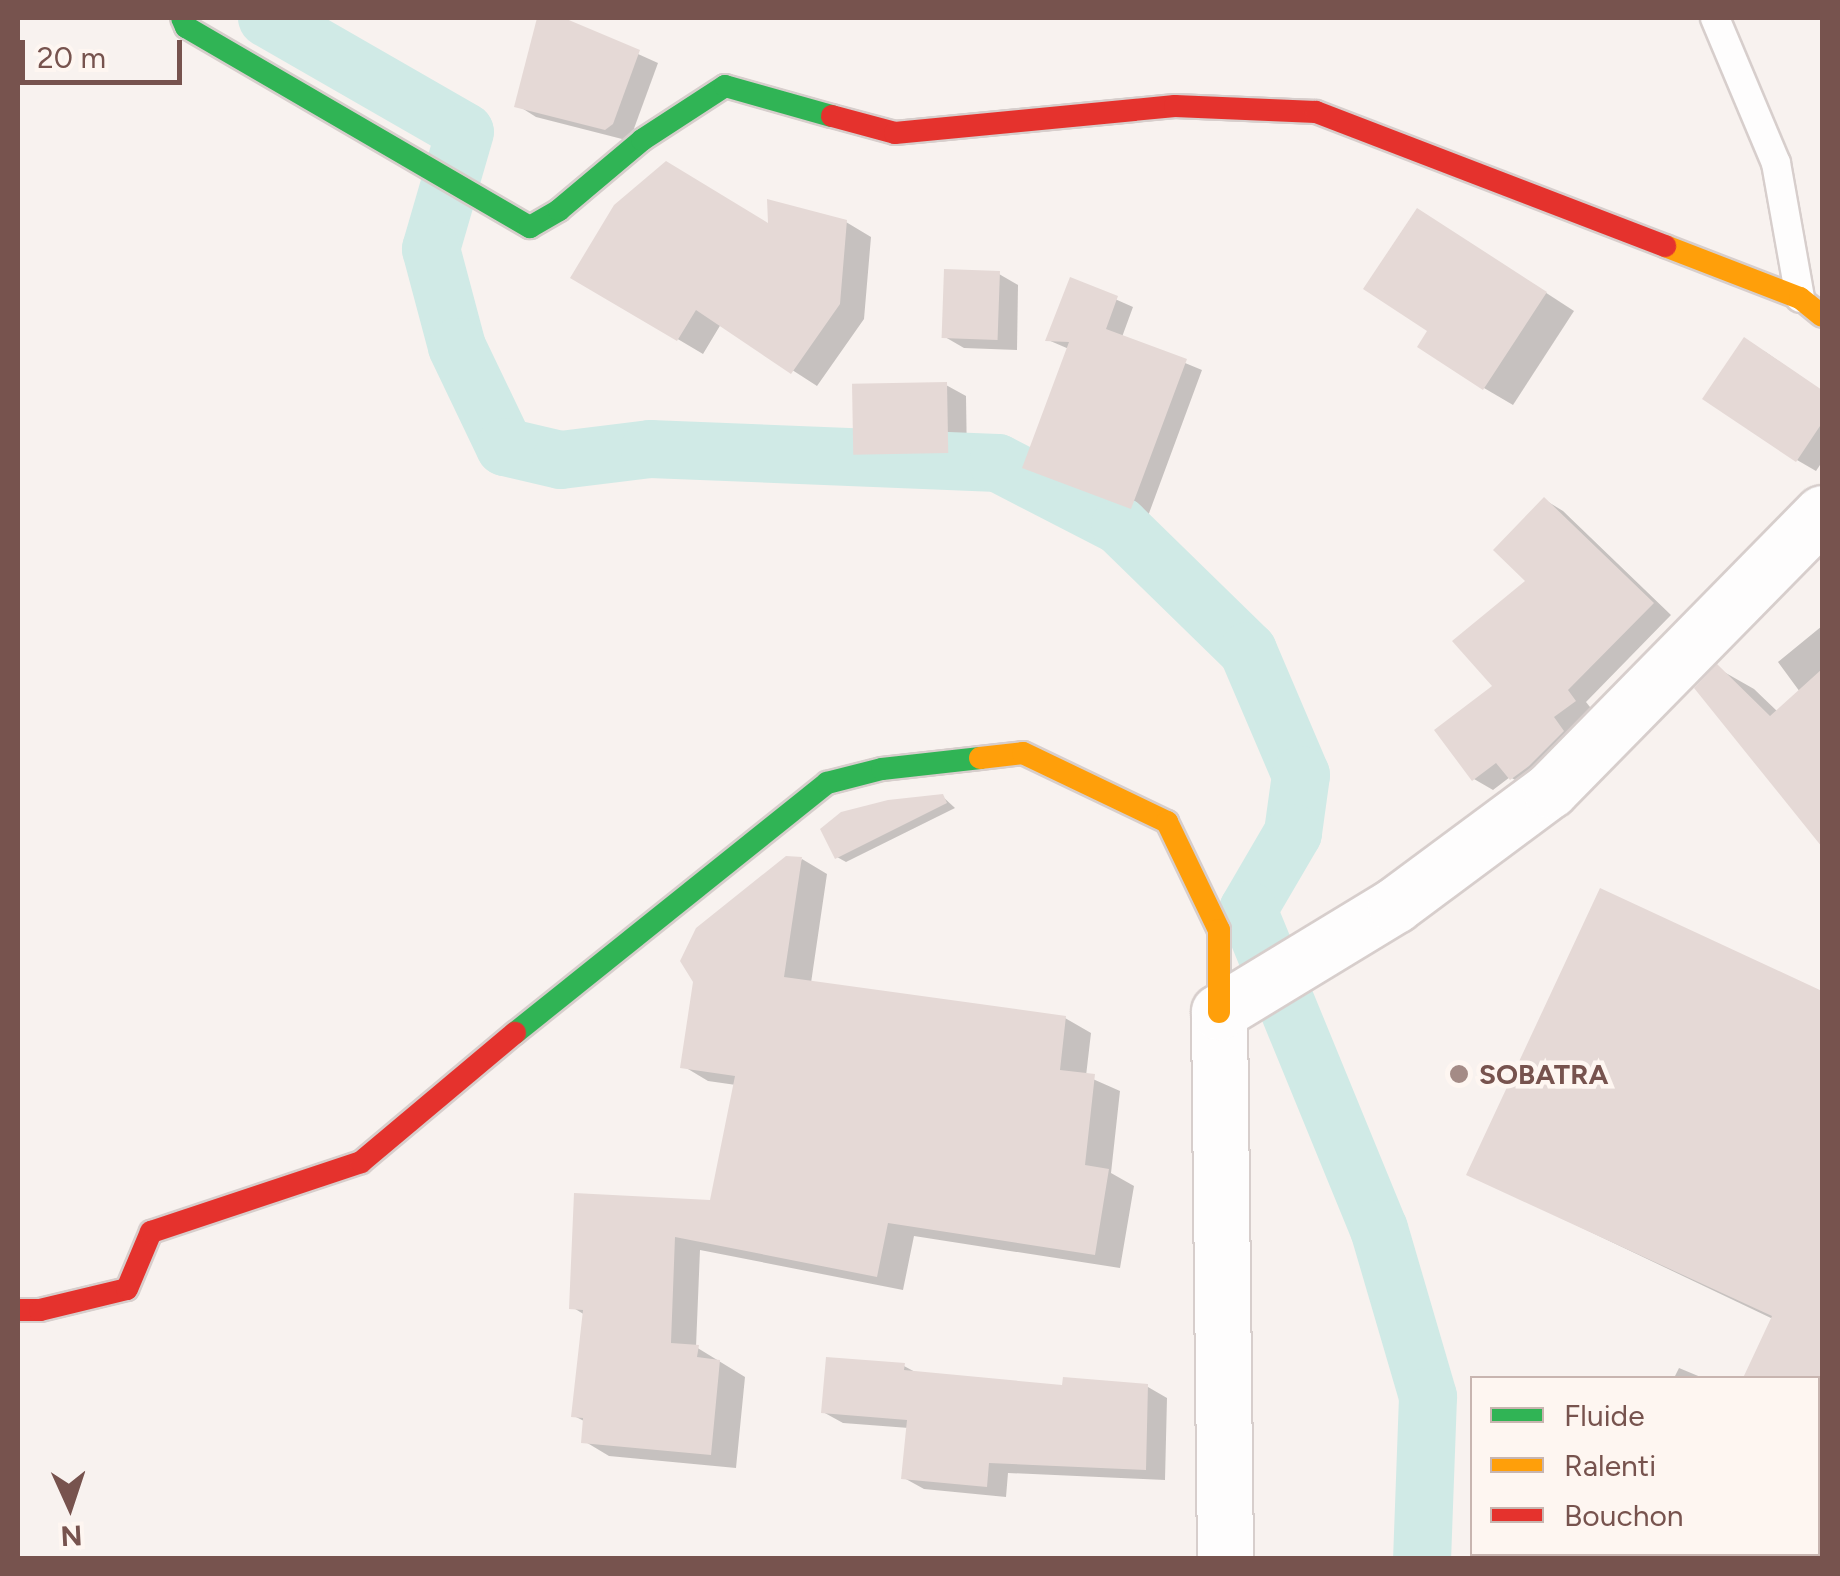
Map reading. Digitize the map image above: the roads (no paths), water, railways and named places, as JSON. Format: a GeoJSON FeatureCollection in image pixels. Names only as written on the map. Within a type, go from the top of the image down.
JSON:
{"type":"FeatureCollection","features":[{"type":"Feature","properties":{"kind":"street"},"geometry":{"type":"LineString","coordinates":[[182,18],[186,27],[530,226],[559,210],[642,140],[725,86],[895,132],[1175,106],[1316,112],[1800,298],[1822,316]]}},
{"type":"Feature","properties":{"kind":"street"},"geometry":{"type":"LineString","coordinates":[[1218,1012],[1395,905],[1550,790],[1822,513]]}},
{"type":"Feature","properties":{"kind":"street"},"geometry":{"type":"LineString","coordinates":[[18,1310],[40,1310],[127,1289],[150,1232],[362,1162],[427,1104],[827,783],[882,769],[1023,753],[1168,822],[1218,930],[1225,1558]]}},
{"type":"Feature","properties":{"kind":"lane"},"geometry":{"type":"LineString","coordinates":[[1715,18],[1776,163],[1800,298]]}},
{"type":"Feature","properties":{"kind":"waterway"},"geometry":{"type":"LineString","coordinates":[[267,18],[465,132],[431,249],[457,347],[505,447],[561,460],[650,449],[998,463],[1120,526],[1248,651],[1301,775],[1293,833],[1248,910],[1379,1229],[1428,1397],[1422,1558]]}},
{"type":"Feature","properties":{"kind":"place","name":"SOBATRA"},"geometry":{"type":"Point","coordinates":[1459,1074]}}]}
